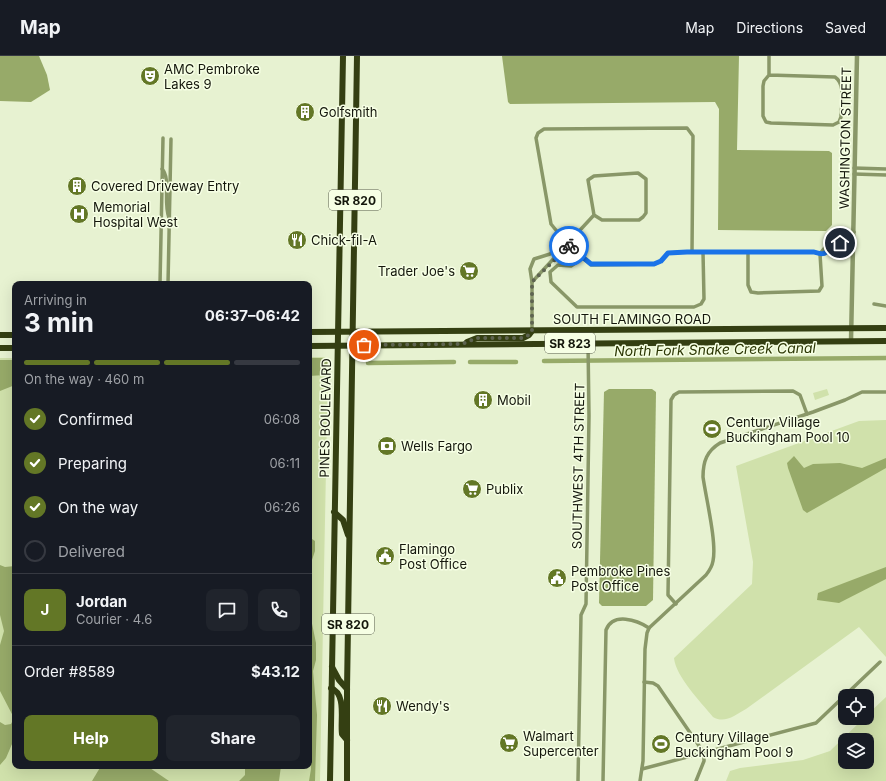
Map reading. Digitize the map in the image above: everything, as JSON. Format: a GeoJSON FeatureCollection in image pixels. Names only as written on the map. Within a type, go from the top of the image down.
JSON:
{"type":"FeatureCollection","features":[{"type":"Feature","properties":{"kind":"highway","name":"PINES BOULEVARD"},"geometry":{"type":"LineString","coordinates":[[330,781],[343,56]]}},
{"type":"Feature","properties":{"kind":"highway","name":"PINES BOULEVARD"},"geometry":{"type":"LineString","coordinates":[[347,781],[349,538],[354,345],[357,56]]}},
{"type":"Feature","properties":{"kind":"highway","name":"SOUTH FLAMINGO ROAD"},"geometry":{"type":"LineString","coordinates":[[353,332],[886,328]]}},
{"type":"Feature","properties":{"kind":"highway"},"geometry":{"type":"LineString","coordinates":[[462,344],[477,338],[523,338],[529,335],[532,331]]}},
{"type":"Feature","properties":{"kind":"highway","name":"SR 823"},"geometry":{"type":"LineString","coordinates":[[312,332],[353,332]]}},
{"type":"Feature","properties":{"kind":"highway"},"geometry":{"type":"LineString","coordinates":[[0,336],[12,335]]}},
{"type":"Feature","properties":{"kind":"highway","name":"SOUTH FLAMINGO ROAD"},"geometry":{"type":"LineString","coordinates":[[354,345],[886,341]]}},
{"type":"Feature","properties":{"kind":"highway","name":"SR 823"},"geometry":{"type":"LineString","coordinates":[[312,346],[354,345]]}},
{"type":"Feature","properties":{"kind":"highway"},"geometry":{"type":"LineString","coordinates":[[0,348],[12,348]]}},
{"type":"Feature","properties":{"kind":"highway"},"geometry":{"type":"LineString","coordinates":[[334,512],[343,520],[349,538]]}},
{"type":"Feature","properties":{"kind":"highway"},"geometry":{"type":"LineString","coordinates":[[332,666],[339,680],[347,689]]}},
{"type":"Feature","properties":{"kind":"highway"},"geometry":{"type":"LineString","coordinates":[[331,688],[335,689],[340,698],[342,734],[348,740]]}},
{"type":"Feature","properties":{"kind":"street"},"geometry":{"type":"LineString","coordinates":[[769,56],[769,75],[764,81],[763,86],[763,116],[766,122],[833,125],[839,122],[841,117],[842,86],[835,77],[769,75]]}},
{"type":"Feature","properties":{"kind":"street","name":"WASHINGTON STREET"},"geometry":{"type":"LineString","coordinates":[[851,341],[857,56]]}},
{"type":"Feature","properties":{"kind":"street"},"geometry":{"type":"LineString","coordinates":[[692,252],[693,136],[687,128],[544,129],[538,133],[536,138],[551,224],[568,245],[591,264],[654,264],[661,261],[668,253],[814,252],[820,254],[827,253],[834,244],[840,243],[854,246]]}},
{"type":"Feature","properties":{"kind":"street"},"geometry":{"type":"LineString","coordinates":[[160,281],[163,138]]}},
{"type":"Feature","properties":{"kind":"street"},"geometry":{"type":"LineString","coordinates":[[168,281],[171,139]]}},
{"type":"Feature","properties":{"kind":"street"},"geometry":{"type":"LineString","coordinates":[[854,168],[886,169]]}},
{"type":"Feature","properties":{"kind":"street"},"geometry":{"type":"LineString","coordinates":[[162,169],[166,175],[166,208],[170,218]]}},
{"type":"Feature","properties":{"kind":"street"},"geometry":{"type":"LineString","coordinates":[[874,169],[874,175]]}},
{"type":"Feature","properties":{"kind":"street"},"geometry":{"type":"LineString","coordinates":[[615,173],[638,173],[643,175],[646,179],[646,213],[643,217],[639,220],[602,220],[594,215],[588,180],[594,176],[615,173]]}},
{"type":"Feature","properties":{"kind":"street"},"geometry":{"type":"LineString","coordinates":[[854,174],[886,175]]}},
{"type":"Feature","properties":{"kind":"street"},"geometry":{"type":"LineString","coordinates":[[162,181],[166,184]]}},
{"type":"Feature","properties":{"kind":"street"},"geometry":{"type":"LineString","coordinates":[[532,282],[568,245],[594,215]]}},
{"type":"Feature","properties":{"kind":"street"},"geometry":{"type":"LineString","coordinates":[[748,253],[749,289],[754,293],[815,293],[821,288],[822,282],[820,254],[829,243],[835,239],[844,238],[854,232]]}},
{"type":"Feature","properties":{"kind":"street"},"geometry":{"type":"LineString","coordinates":[[532,331],[532,282],[530,269],[534,259],[550,254],[564,240]]}},
{"type":"Feature","properties":{"kind":"street"},"geometry":{"type":"LineString","coordinates":[[583,258],[571,266],[558,265],[550,272],[551,282],[577,307],[694,307],[701,304],[704,299],[703,252]]}},
{"type":"Feature","properties":{"kind":"street"},"geometry":{"type":"LineString","coordinates":[[874,304],[886,306]]}},
{"type":"Feature","properties":{"kind":"street","name":"SOUTHWEST 4TH STREET"},"geometry":{"type":"LineString","coordinates":[[578,781],[581,615],[586,604],[588,343]]}},
{"type":"Feature","properties":{"kind":"street"},"geometry":{"type":"LineString","coordinates":[[676,604],[668,595],[672,400],[674,395],[679,392],[793,391],[800,395],[807,414]]}},
{"type":"Feature","properties":{"kind":"street"},"geometry":{"type":"LineString","coordinates":[[640,781],[642,769],[645,640],[649,628],[706,575],[712,568],[714,560],[714,544],[703,477],[703,466],[706,457],[713,448],[720,444],[807,414],[862,392],[886,392]]}},
{"type":"Feature","properties":{"kind":"street"},"geometry":{"type":"LineString","coordinates":[[603,781],[606,630],[608,623],[615,620],[633,620],[649,628]]}},
{"type":"Feature","properties":{"kind":"street"},"geometry":{"type":"LineString","coordinates":[[642,769],[816,723],[880,662]]}},
{"type":"Feature","properties":{"kind":"street"},"geometry":{"type":"LineString","coordinates":[[644,682],[655,684],[695,738],[704,753],[704,761],[696,781]]}},
{"type":"Feature","properties":{"kind":"shaded area"},"geometry":{"type":"Polygon","coordinates":[[[0,56],[39,56],[47,75],[50,90],[31,102],[0,101],[0,56]]]}},
{"type":"Feature","properties":{"kind":"shaded area"},"geometry":{"type":"Polygon","coordinates":[[[502,56],[739,56],[737,150],[829,151],[832,153],[832,225],[826,231],[718,230],[719,109],[715,102],[510,104],[508,102],[502,56]]]}},
{"type":"Feature","properties":{"kind":"shaded area"},"geometry":{"type":"Polygon","coordinates":[[[312,357],[325,357],[328,364],[320,781],[0,781],[0,358],[12,358],[12,769],[312,769],[312,357]]]}},
{"type":"Feature","properties":{"kind":"shaded area"},"geometry":{"type":"Polygon","coordinates":[[[312,358],[324,358],[328,360],[325,375],[312,376],[312,358]]]}},
{"type":"Feature","properties":{"kind":"shaded area"},"geometry":{"type":"Polygon","coordinates":[[[0,360],[12,360],[12,386],[0,391],[0,360]]]}},
{"type":"Feature","properties":{"kind":"shaded area"},"geometry":{"type":"Polygon","coordinates":[[[609,389],[652,389],[656,392],[653,600],[646,606],[602,606],[599,603],[604,392],[609,389]]]}},
{"type":"Feature","properties":{"kind":"shaded area"},"geometry":{"type":"Polygon","coordinates":[[[827,389],[829,395],[815,400],[813,393],[827,389]]]}},
{"type":"Feature","properties":{"kind":"shaded area"},"geometry":{"type":"Polygon","coordinates":[[[886,420],[886,657],[859,627],[746,709],[734,716],[722,720],[713,717],[684,681],[679,673],[674,658],[752,584],[753,562],[736,466],[859,421],[886,420]]]}},
{"type":"Feature","properties":{"kind":"shaded area"},"geometry":{"type":"Polygon","coordinates":[[[794,456],[804,468],[813,464],[840,463],[862,468],[886,458],[886,468],[807,513],[803,510],[788,468],[787,463],[794,456]]]}},
{"type":"Feature","properties":{"kind":"shaded area"},"geometry":{"type":"Polygon","coordinates":[[[312,539],[315,541],[315,551],[312,560],[312,539]]]}},
{"type":"Feature","properties":{"kind":"shaded area"},"geometry":{"type":"Polygon","coordinates":[[[0,565],[5,567],[12,566],[12,714],[0,691],[0,645],[4,631],[0,615],[0,565]]]}},
{"type":"Feature","properties":{"kind":"shaded area"},"geometry":{"type":"Polygon","coordinates":[[[886,567],[886,579],[839,603],[817,600],[818,593],[886,567]]]}},
{"type":"Feature","properties":{"kind":"shaded area"},"geometry":{"type":"Polygon","coordinates":[[[312,624],[316,643],[316,660],[313,671],[317,715],[315,781],[309,781],[312,769],[312,624]]]}},
{"type":"Feature","properties":{"kind":"shaded area"},"geometry":{"type":"Polygon","coordinates":[[[886,697],[886,781],[726,781],[730,771],[740,768],[803,760],[830,751],[838,743],[838,769],[874,769],[874,733],[849,733],[857,725],[874,725],[874,708],[886,697]]]}},
{"type":"Feature","properties":{"kind":"shaded area"},"geometry":{"type":"Polygon","coordinates":[[[0,722],[5,725],[11,724],[12,722],[12,744],[6,758],[0,765],[0,722]]]}},
{"type":"Feature","properties":{"kind":"shaded area"},"geometry":{"type":"Polygon","coordinates":[[[99,769],[151,769],[169,781],[92,781],[99,769]]]}},
{"type":"Feature","properties":{"kind":"shaded area"},"geometry":{"type":"Polygon","coordinates":[[[245,769],[281,769],[279,781],[239,781],[245,775],[245,769]]]}},
{"type":"Feature","properties":{"kind":"waterway","name":"North Fork Snake Creek Canal"},"geometry":{"type":"LineString","coordinates":[[544,361],[886,358]]}},
{"type":"Feature","properties":{"kind":"waterway","name":"North Fork Snake Creek Canal"},"geometry":{"type":"LineString","coordinates":[[368,363],[454,362]]}},
{"type":"Feature","properties":{"kind":"waterway","name":"North Fork Snake Creek Canal"},"geometry":{"type":"LineString","coordinates":[[470,362],[516,362]]}},
{"type":"Feature","properties":{"kind":"way so far"},"geometry":{"type":"LineString","coordinates":[[364,345],[462,344],[477,338],[523,338],[529,335],[532,331],[532,282],[568,245],[569,246]]}},
{"type":"Feature","properties":{"kind":"place","name":"AMC Pembroke Lakes 9"},"geometry":{"type":"Point","coordinates":[150,76]}},
{"type":"Feature","properties":{"kind":"place","name":"Golfsmith"},"geometry":{"type":"Point","coordinates":[305,112]}},
{"type":"Feature","properties":{"kind":"place","name":"Covered Driveway Entry"},"geometry":{"type":"Point","coordinates":[77,186]}},
{"type":"Feature","properties":{"kind":"place","name":"Memorial Hospital West"},"geometry":{"type":"Point","coordinates":[79,214]}},
{"type":"Feature","properties":{"kind":"place","name":"Chick-fil-A"},"geometry":{"type":"Point","coordinates":[297,240]}},
{"type":"Feature","properties":{"kind":"place","name":"Trader Joe's"},"geometry":{"type":"Point","coordinates":[469,271]}},
{"type":"Feature","properties":{"kind":"place","name":"Mobil"},"geometry":{"type":"Point","coordinates":[483,400]}},
{"type":"Feature","properties":{"kind":"place","name":"Century Village Buckingham Pool 10"},"geometry":{"type":"Point","coordinates":[712,429]}},
{"type":"Feature","properties":{"kind":"place","name":"Wells Fargo"},"geometry":{"type":"Point","coordinates":[387,446]}},
{"type":"Feature","properties":{"kind":"place","name":"Publix"},"geometry":{"type":"Point","coordinates":[472,489]}},
{"type":"Feature","properties":{"kind":"place","name":"Flamingo Post Office"},"geometry":{"type":"Point","coordinates":[385,556]}},
{"type":"Feature","properties":{"kind":"place","name":"Pembroke Pines Post Office"},"geometry":{"type":"Point","coordinates":[557,578]}},
{"type":"Feature","properties":{"kind":"place","name":"Wendy's"},"geometry":{"type":"Point","coordinates":[382,706]}},
{"type":"Feature","properties":{"kind":"place","name":"Walmart Supercenter"},"geometry":{"type":"Point","coordinates":[509,743]}},
{"type":"Feature","properties":{"kind":"place","name":"Century Village Buckingham Pool 9"},"geometry":{"type":"Point","coordinates":[661,744]}},
{"type":"Feature","properties":{"kind":"route"},"geometry":{"type":"LineString","coordinates":[[569,246],[591,264],[654,264],[661,261],[668,253],[814,252],[825,254],[834,244],[840,243]]}}]}
